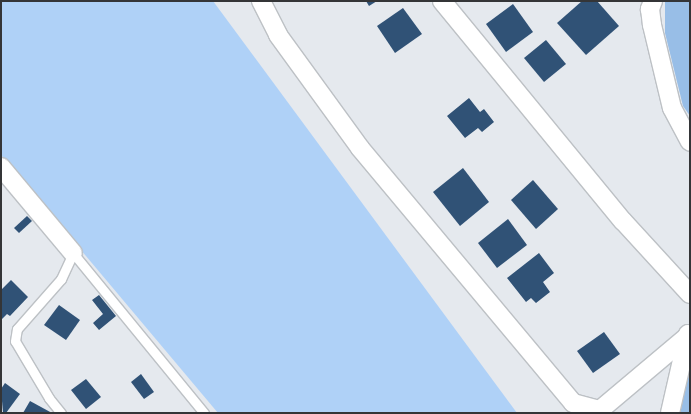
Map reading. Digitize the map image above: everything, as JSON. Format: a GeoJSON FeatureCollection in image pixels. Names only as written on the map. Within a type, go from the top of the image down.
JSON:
{"type":"FeatureCollection","features":[{"type":"Feature","properties":{"kind":"street"},"geometry":{"type":"LineString","coordinates":[[261,1],[278,35],[360,148],[573,403],[600,410],[689,331]]}},
{"type":"Feature","properties":{"kind":"street"},"geometry":{"type":"LineString","coordinates":[[442,1],[623,221],[690,294]]}},
{"type":"Feature","properties":{"kind":"street"},"geometry":{"type":"LineString","coordinates":[[649,4],[652,25],[672,108],[690,142]]}},
{"type":"Feature","properties":{"kind":"street"},"geometry":{"type":"LineString","coordinates":[[1,167],[73,253]]}},
{"type":"Feature","properties":{"kind":"street"},"geometry":{"type":"LineString","coordinates":[[670,413],[689,331]]}},
{"type":"Feature","properties":{"kind":"lane"},"geometry":{"type":"LineString","coordinates":[[62,413],[49,398],[15,341],[17,329],[61,280],[73,253],[204,413]]}},
{"type":"Feature","properties":{"kind":"shaded area"},"geometry":{"type":"Polygon","coordinates":[[[1,1],[213,1],[517,413],[218,413],[1,155],[1,1]]]}},
{"type":"Feature","properties":{"kind":"shaded area"},"geometry":{"type":"Polygon","coordinates":[[[665,1],[690,1],[690,116],[683,106],[665,33],[665,1]]]}},
{"type":"Feature","properties":{"kind":"shaded area"},"geometry":{"type":"Polygon","coordinates":[[[690,358],[690,413],[678,413],[690,358]]]}},
{"type":"Feature","properties":{"kind":"building"},"geometry":{"type":"Polygon","coordinates":[[[366,1],[377,1],[369,6],[366,1]]]}},
{"type":"Feature","properties":{"kind":"building"},"geometry":{"type":"Polygon","coordinates":[[[582,1],[597,1],[619,26],[586,55],[557,23],[582,1]]]}},
{"type":"Feature","properties":{"kind":"building"},"geometry":{"type":"Polygon","coordinates":[[[513,4],[533,32],[506,52],[486,24],[513,4]]]}},
{"type":"Feature","properties":{"kind":"building"},"geometry":{"type":"Polygon","coordinates":[[[403,8],[422,34],[395,53],[377,26],[403,8]]]}},
{"type":"Feature","properties":{"kind":"building"},"geometry":{"type":"Polygon","coordinates":[[[546,40],[566,64],[544,82],[524,58],[546,40]]]}},
{"type":"Feature","properties":{"kind":"building"},"geometry":{"type":"Polygon","coordinates":[[[469,98],[480,112],[484,109],[494,122],[482,132],[478,128],[465,138],[447,116],[469,98]]]}},
{"type":"Feature","properties":{"kind":"building"},"geometry":{"type":"Polygon","coordinates":[[[463,168],[489,202],[460,226],[433,192],[463,168]]]}},
{"type":"Feature","properties":{"kind":"building"},"geometry":{"type":"Polygon","coordinates":[[[533,180],[558,209],[536,229],[511,200],[533,180]]]}},
{"type":"Feature","properties":{"kind":"building"},"geometry":{"type":"Polygon","coordinates":[[[27,216],[32,221],[19,233],[14,228],[27,216]]]}},
{"type":"Feature","properties":{"kind":"building"},"geometry":{"type":"Polygon","coordinates":[[[508,219],[527,245],[497,268],[478,243],[508,219]]]}},
{"type":"Feature","properties":{"kind":"building"},"geometry":{"type":"Polygon","coordinates":[[[539,253],[554,273],[543,282],[550,292],[536,303],[531,298],[526,302],[507,278],[539,253]]]}},
{"type":"Feature","properties":{"kind":"building"},"geometry":{"type":"Polygon","coordinates":[[[11,280],[28,297],[10,316],[7,314],[1,320],[1,290],[11,280]]]}},
{"type":"Feature","properties":{"kind":"building"},"geometry":{"type":"Polygon","coordinates":[[[99,295],[116,316],[99,330],[93,323],[103,314],[92,300],[99,295]]]}},
{"type":"Feature","properties":{"kind":"building"},"geometry":{"type":"Polygon","coordinates":[[[59,305],[80,320],[66,340],[44,325],[59,305]]]}},
{"type":"Feature","properties":{"kind":"building"},"geometry":{"type":"Polygon","coordinates":[[[604,332],[620,354],[593,373],[577,351],[604,332]]]}},
{"type":"Feature","properties":{"kind":"building"},"geometry":{"type":"Polygon","coordinates":[[[141,374],[154,392],[144,399],[131,382],[141,374]]]}},
{"type":"Feature","properties":{"kind":"building"},"geometry":{"type":"Polygon","coordinates":[[[86,379],[101,397],[86,409],[71,390],[86,379]]]}},
{"type":"Feature","properties":{"kind":"building"},"geometry":{"type":"Polygon","coordinates":[[[5,383],[20,394],[6,413],[3,413],[1,389],[5,383]]]}},
{"type":"Feature","properties":{"kind":"building"},"geometry":{"type":"Polygon","coordinates":[[[30,401],[52,413],[23,413],[30,401]]]}}]}
